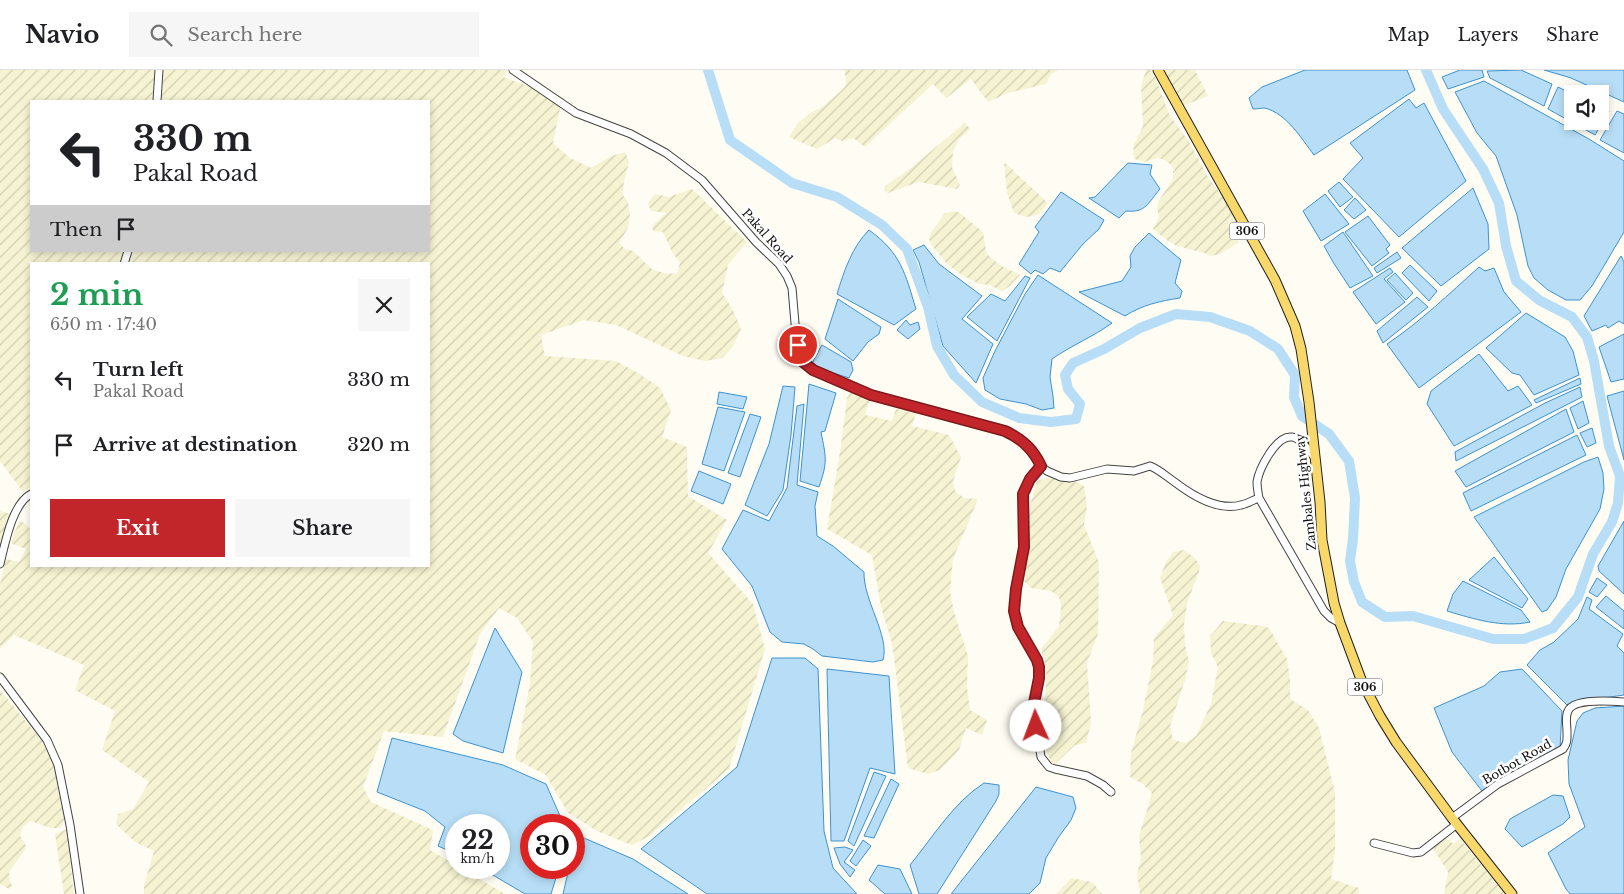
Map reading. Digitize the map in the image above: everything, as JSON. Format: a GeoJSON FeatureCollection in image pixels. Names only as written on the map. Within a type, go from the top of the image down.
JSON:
{"type":"FeatureCollection","features":[{"type":"Feature","properties":{"kind":"main road","name":"Zambales Highway"},"geometry":{"type":"LineString","coordinates":[[1158,70],[1286,303],[1299,338],[1314,439],[1322,540],[1334,604],[1362,682],[1380,716],[1426,783],[1512,894]]}},
{"type":"Feature","properties":{"kind":"street"},"geometry":{"type":"LineString","coordinates":[[157,100],[158,70]]}},
{"type":"Feature","properties":{"kind":"street","name":"Pakal Road"},"geometry":{"type":"LineString","coordinates":[[514,70],[576,113],[631,134],[666,153],[702,180],[756,242],[779,264],[787,276],[792,288],[796,335],[800,355],[807,366],[821,374],[871,395],[1005,431],[1029,446],[1041,466]]}},
{"type":"Feature","properties":{"kind":"street"},"geometry":{"type":"LineString","coordinates":[[1315,458],[1295,438],[1287,437],[1279,442],[1271,451],[1261,470],[1257,482],[1259,498],[1324,611],[1340,623]]}},
{"type":"Feature","properties":{"kind":"street"},"geometry":{"type":"LineString","coordinates":[[1111,792],[1103,785],[1086,776],[1049,767],[1041,757],[1034,713],[1039,667],[1018,627],[1014,611],[1024,547],[1023,494],[1030,479],[1041,466],[1052,474],[1066,478],[1107,469],[1134,471],[1150,466],[1197,497],[1215,504],[1234,507],[1259,498]]}},
{"type":"Feature","properties":{"kind":"street"},"geometry":{"type":"LineString","coordinates":[[0,564],[9,531],[20,504],[30,495]]}},
{"type":"Feature","properties":{"kind":"street"},"geometry":{"type":"LineString","coordinates":[[0,677],[48,740],[58,765],[70,825],[80,894]]}},
{"type":"Feature","properties":{"kind":"street","name":"Botbot Road"},"geometry":{"type":"LineString","coordinates":[[1454,821],[1498,784],[1563,749],[1567,742],[1567,716],[1571,707],[1576,704],[1600,701],[1624,702]]}},
{"type":"Feature","properties":{"kind":"street"},"geometry":{"type":"LineString","coordinates":[[1374,843],[1413,853],[1420,852],[1454,821]]}},
{"type":"Feature","properties":{"kind":"shaded area"},"geometry":{"type":"Polygon","coordinates":[[[0,70],[508,70],[503,77],[547,93],[561,104],[553,143],[570,158],[591,168],[611,156],[625,152],[629,162],[624,181],[623,195],[628,202],[630,215],[628,228],[619,243],[625,249],[633,251],[653,270],[668,274],[677,273],[680,263],[672,252],[663,232],[653,231],[652,226],[666,213],[651,211],[648,203],[655,194],[669,197],[692,189],[747,242],[728,265],[722,293],[733,310],[741,329],[733,346],[723,358],[705,361],[683,356],[616,325],[584,320],[541,335],[545,356],[616,361],[660,388],[671,410],[662,437],[687,447],[688,496],[727,520],[708,553],[753,604],[765,649],[729,769],[648,837],[632,845],[599,832],[585,823],[585,814],[568,813],[546,775],[515,759],[530,684],[533,642],[517,618],[499,608],[480,634],[443,737],[384,731],[363,787],[371,802],[433,830],[430,850],[445,859],[445,879],[480,879],[505,894],[144,894],[144,885],[154,851],[135,842],[116,824],[118,814],[133,809],[149,782],[102,750],[115,711],[75,690],[84,665],[14,635],[0,649],[0,584],[6,559],[19,562],[26,549],[10,543],[20,520],[30,528],[30,567],[430,567],[430,262],[30,262],[30,488],[23,492],[0,461],[0,70]]]}},
{"type":"Feature","properties":{"kind":"shaded area"},"geometry":{"type":"Polygon","coordinates":[[[843,70],[1059,70],[1051,74],[1046,84],[1008,93],[988,102],[971,79],[946,98],[933,84],[865,147],[853,138],[842,141],[835,138],[817,149],[789,137],[797,124],[810,113],[822,107],[846,85],[845,72],[843,70]]]}},
{"type":"Feature","properties":{"kind":"shaded area"},"geometry":{"type":"Polygon","coordinates":[[[1146,70],[1151,70],[1169,114],[1189,142],[1209,179],[1224,198],[1239,224],[1235,236],[1239,242],[1220,254],[1211,256],[1177,246],[1153,229],[1159,217],[1158,202],[1173,179],[1173,171],[1175,171],[1163,159],[1158,158],[1144,162],[1135,159],[1133,154],[1134,144],[1143,126],[1141,86],[1146,70]]]}},
{"type":"Feature","properties":{"kind":"shaded area"},"geometry":{"type":"Polygon","coordinates":[[[1163,70],[1195,70],[1208,96],[1183,106],[1163,70]]]}},
{"type":"Feature","properties":{"kind":"shaded area"},"geometry":{"type":"Polygon","coordinates":[[[964,122],[970,129],[959,139],[953,152],[952,167],[960,185],[957,189],[919,182],[888,193],[884,191],[885,186],[911,168],[964,122]]]}},
{"type":"Feature","properties":{"kind":"shaded area"},"geometry":{"type":"Polygon","coordinates":[[[1004,162],[1048,203],[1038,215],[1026,217],[1014,213],[1007,193],[1004,162]]]}},
{"type":"Feature","properties":{"kind":"shaded area"},"geometry":{"type":"Polygon","coordinates":[[[955,211],[983,232],[986,251],[989,256],[1000,265],[1020,275],[1010,286],[1002,291],[989,285],[979,284],[962,275],[946,263],[931,244],[930,234],[945,213],[955,211]]]}},
{"type":"Feature","properties":{"kind":"shaded area"},"geometry":{"type":"Polygon","coordinates":[[[851,392],[870,399],[865,415],[892,421],[896,409],[916,413],[912,426],[949,435],[961,457],[953,481],[955,491],[964,498],[978,499],[953,559],[950,592],[954,612],[968,656],[967,687],[970,710],[987,720],[982,735],[966,728],[959,750],[940,770],[928,774],[908,768],[892,643],[881,607],[872,555],[827,529],[847,398],[851,392]]]}},
{"type":"Feature","properties":{"kind":"shaded area"},"geometry":{"type":"Polygon","coordinates":[[[1047,478],[1075,481],[1084,486],[1087,506],[1084,525],[1099,563],[1098,634],[1087,663],[1091,723],[1086,743],[1075,745],[1053,766],[1045,748],[1046,668],[1041,649],[1059,626],[1061,606],[1059,597],[1051,591],[1031,588],[1024,581],[1029,509],[1037,481],[1047,478]]]}},
{"type":"Feature","properties":{"kind":"shaded area"},"geometry":{"type":"Polygon","coordinates":[[[0,511],[11,514],[0,550],[0,511]]]}},
{"type":"Feature","properties":{"kind":"shaded area"},"geometry":{"type":"Polygon","coordinates":[[[1184,550],[1195,558],[1200,566],[1187,603],[1184,625],[1185,645],[1189,662],[1170,726],[1173,740],[1186,743],[1196,736],[1211,704],[1218,667],[1211,653],[1210,636],[1223,621],[1269,628],[1287,659],[1290,699],[1308,710],[1319,728],[1335,792],[1335,851],[1331,879],[1359,888],[1359,894],[1140,894],[1137,874],[1141,859],[1139,836],[1152,793],[1143,784],[1130,777],[1131,753],[1143,710],[1153,661],[1154,638],[1173,615],[1160,578],[1166,562],[1173,552],[1184,550]]]}},
{"type":"Feature","properties":{"kind":"shaded area"},"geometry":{"type":"Polygon","coordinates":[[[0,690],[42,741],[54,764],[65,820],[60,828],[50,828],[31,821],[23,826],[20,836],[26,848],[9,872],[10,882],[13,886],[9,889],[0,884],[0,690]]]}},
{"type":"Feature","properties":{"kind":"shaded area"},"geometry":{"type":"Polygon","coordinates":[[[67,829],[74,894],[64,894],[55,834],[67,829]]]}},
{"type":"Feature","properties":{"kind":"shaded area"},"geometry":{"type":"Polygon","coordinates":[[[1445,836],[1453,844],[1460,839],[1505,894],[1444,894],[1448,872],[1432,847],[1445,836]]]}},
{"type":"Feature","properties":{"kind":"shaded area"},"geometry":{"type":"Polygon","coordinates":[[[1071,878],[1092,882],[1102,894],[1056,894],[1071,878]]]}},
{"type":"Feature","properties":{"kind":"water"},"geometry":{"type":"Polygon","coordinates":[[[1305,70],[1407,70],[1415,90],[1314,155],[1287,121],[1280,115],[1265,108],[1253,109],[1249,98],[1262,87],[1305,70]]]}},
{"type":"Feature","properties":{"kind":"water"},"geometry":{"type":"Polygon","coordinates":[[[1460,70],[1482,70],[1484,77],[1448,89],[1442,77],[1460,70]]]}},
{"type":"Feature","properties":{"kind":"water"},"geometry":{"type":"Polygon","coordinates":[[[1521,70],[1552,84],[1544,106],[1490,78],[1487,71],[1521,70]]]}},
{"type":"Feature","properties":{"kind":"water"},"geometry":{"type":"Polygon","coordinates":[[[1544,70],[1624,70],[1624,102],[1609,95],[1609,85],[1586,85],[1544,70]]]}},
{"type":"Feature","properties":{"kind":"water"},"geometry":{"type":"Polygon","coordinates":[[[1484,81],[1564,125],[1564,130],[1573,130],[1624,161],[1624,232],[1592,286],[1580,300],[1566,300],[1548,290],[1534,278],[1528,266],[1517,215],[1496,156],[1477,133],[1455,92],[1484,81]]]}},
{"type":"Feature","properties":{"kind":"water"},"geometry":{"type":"Polygon","coordinates":[[[1558,87],[1564,90],[1564,118],[1548,109],[1558,87]]]}},
{"type":"Feature","properties":{"kind":"water"},"geometry":{"type":"Polygon","coordinates":[[[1409,99],[1416,108],[1424,103],[1466,181],[1399,237],[1343,179],[1363,158],[1350,143],[1409,99]]]}},
{"type":"Feature","properties":{"kind":"water"},"geometry":{"type":"Polygon","coordinates":[[[1617,111],[1624,114],[1624,153],[1600,140],[1606,130],[1609,130],[1609,125],[1617,111]]]}},
{"type":"Feature","properties":{"kind":"water"},"geometry":{"type":"Polygon","coordinates":[[[1586,130],[1598,130],[1595,135],[1586,130]]]}},
{"type":"Feature","properties":{"kind":"water"},"geometry":{"type":"Polygon","coordinates":[[[1128,163],[1152,165],[1150,174],[1160,189],[1142,209],[1126,211],[1119,218],[1089,198],[1095,197],[1128,163]]]}},
{"type":"Feature","properties":{"kind":"water"},"geometry":{"type":"Polygon","coordinates":[[[1339,182],[1353,197],[1340,207],[1328,191],[1339,182]]]}},
{"type":"Feature","properties":{"kind":"water"},"geometry":{"type":"Polygon","coordinates":[[[1473,188],[1488,224],[1489,249],[1441,286],[1402,248],[1473,188]]]}},
{"type":"Feature","properties":{"kind":"water"},"geometry":{"type":"Polygon","coordinates":[[[1061,192],[1104,220],[1099,229],[1083,244],[1060,272],[1050,268],[1043,274],[1035,270],[1031,274],[1019,264],[1039,232],[1035,227],[1061,192]]]}},
{"type":"Feature","properties":{"kind":"water"},"geometry":{"type":"Polygon","coordinates":[[[1325,194],[1349,224],[1321,241],[1303,211],[1325,194]]]}},
{"type":"Feature","properties":{"kind":"water"},"geometry":{"type":"Polygon","coordinates":[[[1355,198],[1366,210],[1354,219],[1344,210],[1355,198]]]}},
{"type":"Feature","properties":{"kind":"water"},"geometry":{"type":"Polygon","coordinates":[[[1368,216],[1390,245],[1386,249],[1389,253],[1372,266],[1345,232],[1368,216]]]}},
{"type":"Feature","properties":{"kind":"water"},"geometry":{"type":"Polygon","coordinates":[[[869,230],[895,256],[905,274],[916,309],[894,325],[837,294],[853,252],[869,230]]]}},
{"type":"Feature","properties":{"kind":"water"},"geometry":{"type":"Polygon","coordinates":[[[1343,232],[1373,276],[1350,288],[1324,246],[1343,232]]]}},
{"type":"Feature","properties":{"kind":"water"},"geometry":{"type":"Polygon","coordinates":[[[1149,233],[1181,260],[1175,283],[1182,291],[1180,298],[1151,304],[1125,316],[1079,292],[1122,281],[1131,267],[1130,256],[1135,247],[1149,233]]]}},
{"type":"Feature","properties":{"kind":"water"},"geometry":{"type":"Polygon","coordinates":[[[924,245],[939,264],[982,296],[962,319],[993,344],[976,383],[943,346],[919,262],[913,250],[924,245]]]}},
{"type":"Feature","properties":{"kind":"water"},"geometry":{"type":"Polygon","coordinates":[[[1397,252],[1401,258],[1377,273],[1374,268],[1397,252]]]}},
{"type":"Feature","properties":{"kind":"water"},"geometry":{"type":"Polygon","coordinates":[[[1621,256],[1624,262],[1624,324],[1619,321],[1608,328],[1606,325],[1592,331],[1584,316],[1621,256]]]}},
{"type":"Feature","properties":{"kind":"water"},"geometry":{"type":"Polygon","coordinates":[[[1410,265],[1437,291],[1429,301],[1402,273],[1410,265]]]}},
{"type":"Feature","properties":{"kind":"water"},"geometry":{"type":"Polygon","coordinates":[[[1479,267],[1485,271],[1494,268],[1504,292],[1521,312],[1419,388],[1387,344],[1423,317],[1479,267]]]}},
{"type":"Feature","properties":{"kind":"water"},"geometry":{"type":"Polygon","coordinates":[[[1390,268],[1393,272],[1384,279],[1405,302],[1376,324],[1353,292],[1390,268]]]}},
{"type":"Feature","properties":{"kind":"water"},"geometry":{"type":"Polygon","coordinates":[[[1395,273],[1413,293],[1406,300],[1387,280],[1395,273]]]}},
{"type":"Feature","properties":{"kind":"water"},"geometry":{"type":"Polygon","coordinates":[[[1038,275],[1112,323],[1052,359],[1050,377],[1054,408],[1042,410],[1026,404],[1000,399],[985,390],[983,378],[1025,294],[1038,275]]]}},
{"type":"Feature","properties":{"kind":"water"},"geometry":{"type":"Polygon","coordinates":[[[1025,276],[1030,278],[997,341],[967,317],[991,294],[1005,301],[1025,276]]]}},
{"type":"Feature","properties":{"kind":"water"},"geometry":{"type":"Polygon","coordinates":[[[1417,297],[1428,307],[1383,343],[1377,331],[1417,297]]]}},
{"type":"Feature","properties":{"kind":"water"},"geometry":{"type":"Polygon","coordinates":[[[838,299],[881,327],[879,334],[868,342],[853,361],[825,339],[838,299]]]}},
{"type":"Feature","properties":{"kind":"water"},"geometry":{"type":"Polygon","coordinates":[[[1526,313],[1565,337],[1573,351],[1579,375],[1534,395],[1520,375],[1512,373],[1486,348],[1526,313]]]}},
{"type":"Feature","properties":{"kind":"water"},"geometry":{"type":"Polygon","coordinates":[[[906,320],[910,325],[918,322],[920,329],[908,339],[897,330],[906,320]]]}},
{"type":"Feature","properties":{"kind":"water"},"geometry":{"type":"Polygon","coordinates":[[[1624,334],[1624,379],[1611,382],[1599,347],[1624,334]]]}},
{"type":"Feature","properties":{"kind":"water"},"geometry":{"type":"Polygon","coordinates":[[[822,345],[851,362],[853,370],[849,378],[824,370],[812,363],[822,345]]]}},
{"type":"Feature","properties":{"kind":"water"},"geometry":{"type":"Polygon","coordinates":[[[1479,354],[1508,391],[1518,386],[1532,405],[1454,446],[1427,404],[1431,391],[1479,354]]]}},
{"type":"Feature","properties":{"kind":"water"},"geometry":{"type":"Polygon","coordinates":[[[1580,378],[1581,384],[1536,403],[1534,400],[1580,378]]]}},
{"type":"Feature","properties":{"kind":"water"},"geometry":{"type":"Polygon","coordinates":[[[809,384],[836,393],[825,431],[821,432],[825,459],[824,471],[819,487],[800,481],[809,384]]]}},
{"type":"Feature","properties":{"kind":"water"},"geometry":{"type":"Polygon","coordinates":[[[783,386],[795,387],[791,435],[783,490],[767,516],[745,505],[769,444],[783,386]]]}},
{"type":"Feature","properties":{"kind":"water"},"geometry":{"type":"Polygon","coordinates":[[[1580,387],[1582,397],[1456,461],[1455,452],[1545,403],[1580,387]]]}},
{"type":"Feature","properties":{"kind":"water"},"geometry":{"type":"Polygon","coordinates":[[[1624,391],[1624,460],[1607,396],[1624,391]]]}},
{"type":"Feature","properties":{"kind":"water"},"geometry":{"type":"Polygon","coordinates":[[[719,392],[747,397],[743,409],[717,404],[719,392]]]}},
{"type":"Feature","properties":{"kind":"water"},"geometry":{"type":"Polygon","coordinates":[[[1583,401],[1589,423],[1578,429],[1570,408],[1583,401]]]}},
{"type":"Feature","properties":{"kind":"water"},"geometry":{"type":"Polygon","coordinates":[[[804,404],[797,485],[818,492],[815,506],[817,536],[833,546],[864,572],[868,594],[883,640],[883,660],[873,662],[822,656],[804,644],[782,642],[770,632],[752,586],[722,549],[743,510],[769,521],[787,488],[797,406],[804,404]]]}},
{"type":"Feature","properties":{"kind":"water"},"geometry":{"type":"Polygon","coordinates":[[[718,407],[745,412],[724,471],[702,464],[718,407]]]}},
{"type":"Feature","properties":{"kind":"water"},"geometry":{"type":"Polygon","coordinates":[[[1566,409],[1574,432],[1466,487],[1455,471],[1566,409]]]}},
{"type":"Feature","properties":{"kind":"water"},"geometry":{"type":"Polygon","coordinates":[[[750,414],[761,417],[740,477],[728,473],[750,414]]]}},
{"type":"Feature","properties":{"kind":"water"},"geometry":{"type":"Polygon","coordinates":[[[1592,428],[1596,443],[1587,447],[1580,433],[1592,428]]]}},
{"type":"Feature","properties":{"kind":"water"},"geometry":{"type":"Polygon","coordinates":[[[1577,435],[1586,455],[1471,511],[1463,493],[1577,435]]]}},
{"type":"Feature","properties":{"kind":"water"},"geometry":{"type":"Polygon","coordinates":[[[1598,457],[1603,473],[1604,489],[1600,509],[1566,569],[1556,597],[1547,610],[1542,612],[1474,517],[1584,462],[1598,457]]]}},
{"type":"Feature","properties":{"kind":"water"},"geometry":{"type":"Polygon","coordinates":[[[699,471],[731,484],[723,504],[691,491],[699,471]]]}},
{"type":"Feature","properties":{"kind":"water"},"geometry":{"type":"Polygon","coordinates":[[[1624,521],[1624,594],[1599,571],[1598,566],[1624,521]]]}},
{"type":"Feature","properties":{"kind":"water"},"geometry":{"type":"Polygon","coordinates":[[[1494,557],[1528,599],[1522,608],[1469,580],[1494,557]]]}},
{"type":"Feature","properties":{"kind":"water"},"geometry":{"type":"Polygon","coordinates":[[[1597,578],[1607,585],[1597,597],[1589,592],[1597,578]]]}},
{"type":"Feature","properties":{"kind":"water"},"geometry":{"type":"Polygon","coordinates":[[[1463,581],[1521,610],[1530,622],[1520,624],[1499,623],[1478,620],[1447,611],[1453,594],[1463,581]]]}},
{"type":"Feature","properties":{"kind":"water"},"geometry":{"type":"Polygon","coordinates":[[[1606,596],[1624,611],[1624,629],[1596,607],[1606,596]]]}},
{"type":"Feature","properties":{"kind":"water"},"geometry":{"type":"Polygon","coordinates":[[[1587,597],[1592,600],[1589,609],[1623,634],[1617,646],[1624,653],[1624,695],[1567,705],[1527,665],[1540,650],[1554,642],[1578,619],[1587,597]]]}},
{"type":"Feature","properties":{"kind":"water"},"geometry":{"type":"Polygon","coordinates":[[[495,628],[522,672],[503,753],[463,741],[453,734],[495,628]]]}},
{"type":"Feature","properties":{"kind":"water"},"geometry":{"type":"Polygon","coordinates":[[[772,658],[805,658],[818,669],[824,831],[833,868],[857,894],[707,894],[641,849],[737,767],[772,658]]]}},
{"type":"Feature","properties":{"kind":"water"},"geometry":{"type":"Polygon","coordinates":[[[827,669],[889,676],[895,774],[870,768],[844,841],[831,841],[827,669]]]}},
{"type":"Feature","properties":{"kind":"water"},"geometry":{"type":"Polygon","coordinates":[[[1522,669],[1562,711],[1560,748],[1482,791],[1452,752],[1434,708],[1484,686],[1500,672],[1522,669]]]}},
{"type":"Feature","properties":{"kind":"water"},"geometry":{"type":"Polygon","coordinates":[[[1624,706],[1624,894],[1570,894],[1548,853],[1585,827],[1569,784],[1568,760],[1577,721],[1583,713],[1595,708],[1624,706]]]}},
{"type":"Feature","properties":{"kind":"water"},"geometry":{"type":"Polygon","coordinates":[[[392,738],[503,765],[546,784],[559,814],[520,814],[520,879],[556,879],[551,894],[525,894],[500,879],[510,879],[510,814],[445,814],[445,827],[425,811],[377,792],[392,738]]]}},
{"type":"Feature","properties":{"kind":"water"},"geometry":{"type":"Polygon","coordinates":[[[874,772],[886,776],[854,846],[848,841],[874,772]]]}},
{"type":"Feature","properties":{"kind":"water"},"geometry":{"type":"Polygon","coordinates":[[[891,779],[899,784],[874,838],[864,836],[891,779]]]}},
{"type":"Feature","properties":{"kind":"water"},"geometry":{"type":"Polygon","coordinates":[[[984,783],[999,785],[999,794],[996,801],[937,894],[919,894],[910,865],[953,810],[984,783]]]}},
{"type":"Feature","properties":{"kind":"water"},"geometry":{"type":"Polygon","coordinates":[[[1036,787],[1073,797],[1076,808],[1071,820],[1046,858],[1040,883],[1029,894],[951,894],[1036,787]]]}},
{"type":"Feature","properties":{"kind":"water"},"geometry":{"type":"Polygon","coordinates":[[[1553,795],[1563,796],[1570,817],[1563,824],[1522,847],[1505,829],[1510,819],[1553,795]]]}},
{"type":"Feature","properties":{"kind":"water"},"geometry":{"type":"Polygon","coordinates":[[[445,827],[445,849],[438,846],[445,827]]]}},
{"type":"Feature","properties":{"kind":"water"},"geometry":{"type":"Polygon","coordinates":[[[585,838],[633,859],[688,894],[563,894],[566,879],[585,879],[585,838]]]}},
{"type":"Feature","properties":{"kind":"water"},"geometry":{"type":"Polygon","coordinates":[[[863,840],[871,846],[856,866],[850,861],[863,840]]]}},
{"type":"Feature","properties":{"kind":"water"},"geometry":{"type":"Polygon","coordinates":[[[845,847],[853,850],[844,862],[855,870],[850,877],[840,864],[834,848],[845,847]]]}},
{"type":"Feature","properties":{"kind":"water"},"geometry":{"type":"Polygon","coordinates":[[[878,865],[900,869],[912,894],[885,894],[869,880],[878,865]]]}},
{"type":"Feature","properties":{"kind":"waterway"},"geometry":{"type":"LineString","coordinates":[[708,70],[730,140],[792,183],[837,197],[882,225],[907,249],[928,307],[937,346],[954,375],[982,402],[1019,418],[1051,422],[1076,419],[1080,404],[1068,389],[1065,375],[1073,363],[1104,349],[1140,328],[1176,314],[1210,317],[1250,331],[1278,349],[1295,375],[1294,397],[1302,416],[1329,434],[1349,461],[1355,498],[1350,561],[1354,582],[1362,602],[1385,617],[1413,616],[1493,639],[1524,639],[1553,628],[1578,597],[1593,554],[1612,522],[1618,503],[1620,476],[1609,446],[1594,361],[1587,337],[1572,317],[1539,300],[1516,281],[1506,246],[1499,203],[1483,169],[1443,109],[1426,70]]}},
{"type":"Feature","properties":{"kind":"route"},"geometry":{"type":"LineString","coordinates":[[798,345],[802,361],[821,374],[871,395],[1005,431],[1029,446],[1037,458],[1041,466],[1034,472],[1023,494],[1024,547],[1014,611],[1018,627],[1039,667],[1039,678],[1034,703],[1036,726]]}}]}
